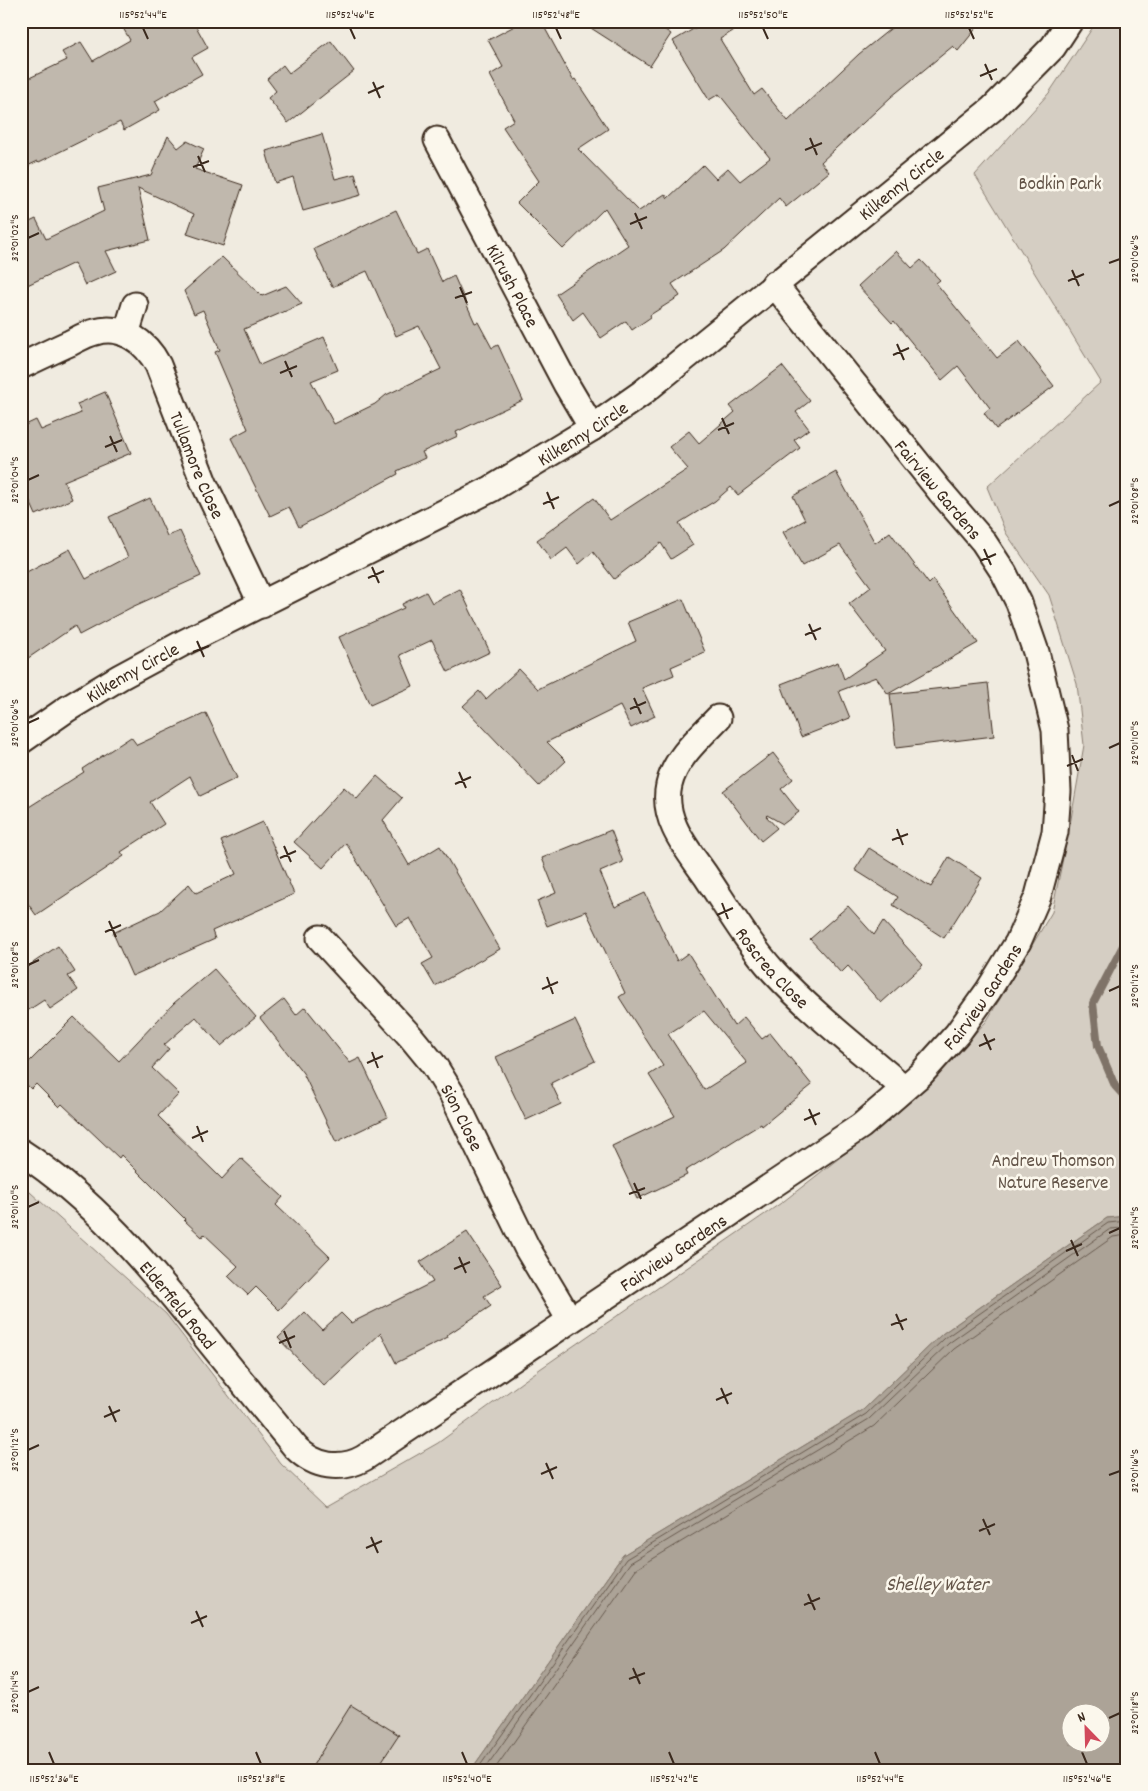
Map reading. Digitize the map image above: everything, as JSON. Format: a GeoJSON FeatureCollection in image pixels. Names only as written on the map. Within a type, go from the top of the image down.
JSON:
{"type":"FeatureCollection","features":[{"type":"Feature","properties":{"kind":"street","name":"Kilkenny Circle"},"geometry":{"type":"LineString","coordinates":[[21,741],[67,709],[120,677],[183,643],[492,489],[592,428],[642,392],[992,109],[1053,47],[1070,21]]}},
{"type":"Feature","properties":{"kind":"street","name":"Kilrush Place"},"geometry":{"type":"LineString","coordinates":[[437,140],[566,384],[592,428]]}},
{"type":"Feature","properties":{"kind":"street","name":"Fairview Gardens"},"geometry":{"type":"LineString","coordinates":[[324,1465],[352,1464],[364,1458],[861,1126],[921,1074],[957,1034],[988,991],[1018,942],[1035,903],[1054,832],[1058,791],[1056,730],[1036,652],[1019,603],[1004,573],[983,541],[774,284]]}},
{"type":"Feature","properties":{"kind":"street"},"geometry":{"type":"LineString","coordinates":[[126,334],[135,305]]}},
{"type":"Feature","properties":{"kind":"street","name":"Tullamore Close"},"geometry":{"type":"LineString","coordinates":[[21,366],[94,332],[112,331],[126,334],[144,345],[153,355],[204,483],[262,604]]}},
{"type":"Feature","properties":{"kind":"street","name":"Roscrea Close"},"geometry":{"type":"LineString","coordinates":[[718,718],[684,756],[668,785],[669,811],[677,834],[754,948],[774,971],[796,995],[904,1088]]}},
{"type":"Feature","properties":{"kind":"street","name":"Sion Close"},"geometry":{"type":"LineString","coordinates":[[320,938],[411,1037],[434,1066],[453,1096],[527,1248],[570,1320]]}},
{"type":"Feature","properties":{"kind":"street","name":"Elderfield Road"},"geometry":{"type":"LineString","coordinates":[[21,1152],[40,1164],[103,1219],[157,1277],[296,1448],[307,1458],[324,1465]]}},
{"type":"Feature","properties":{"kind":"green space"},"geometry":{"type":"Polygon","coordinates":[[[1097,21],[1127,21],[1127,1216],[1107,1218],[942,1334],[863,1410],[623,1555],[471,1770],[21,1770],[21,1184],[166,1314],[281,1464],[326,1507],[438,1443],[540,1369],[784,1201],[902,1109],[986,1022],[1052,912],[1084,745],[1077,684],[1049,595],[1006,533],[987,487],[1101,382],[975,175],[1049,93],[1097,21]]]}},
{"type":"Feature","properties":{"kind":"water","name":"Shelley Water"},"geometry":{"type":"Polygon","coordinates":[[[1127,1216],[1127,1770],[471,1770],[623,1555],[863,1410],[942,1334],[1107,1218],[1127,1216]]]}},
{"type":"Feature","properties":{"kind":"building"},"geometry":{"type":"Polygon","coordinates":[[[134,21],[193,21],[208,48],[192,57],[202,74],[155,101],[160,110],[124,130],[120,122],[21,169],[21,82],[67,60],[62,52],[81,42],[93,61],[130,40],[123,28],[134,21]]]}},
{"type":"Feature","properties":{"kind":"building"},"geometry":{"type":"Polygon","coordinates":[[[524,21],[541,21],[573,80],[575,79],[608,129],[578,149],[639,211],[665,194],[668,198],[703,165],[716,179],[728,168],[740,181],[770,158],[719,94],[709,100],[673,41],[707,21],[749,21],[720,39],[754,95],[762,89],[788,121],[859,54],[900,21],[982,21],[958,51],[953,46],[891,97],[821,162],[829,172],[786,207],[779,198],[724,250],[672,284],[680,296],[650,315],[651,317],[632,330],[626,321],[601,338],[583,312],[573,320],[556,294],[628,245],[605,208],[563,249],[517,203],[539,181],[503,127],[514,120],[490,75],[503,67],[488,40],[524,21]]]}},
{"type":"Feature","properties":{"kind":"building"},"geometry":{"type":"Polygon","coordinates":[[[580,21],[652,21],[671,34],[650,66],[580,21]]]}},
{"type":"Feature","properties":{"kind":"building"},"geometry":{"type":"Polygon","coordinates":[[[331,41],[354,71],[288,123],[268,98],[276,91],[267,79],[283,65],[289,73],[331,41]]]}},
{"type":"Feature","properties":{"kind":"building"},"geometry":{"type":"Polygon","coordinates":[[[322,134],[335,179],[355,174],[361,195],[303,211],[293,177],[275,183],[266,151],[322,134]]]}},
{"type":"Feature","properties":{"kind":"building"},"geometry":{"type":"Polygon","coordinates":[[[168,136],[178,148],[187,141],[204,149],[195,169],[243,185],[223,246],[187,234],[194,214],[138,188],[150,240],[106,251],[116,271],[85,285],[74,263],[21,288],[21,226],[36,219],[46,239],[104,211],[98,188],[151,175],[168,136]]]}},
{"type":"Feature","properties":{"kind":"building"},"geometry":{"type":"Polygon","coordinates":[[[396,210],[417,254],[427,249],[442,282],[454,276],[475,323],[478,322],[492,348],[498,345],[523,400],[456,432],[458,436],[422,452],[425,458],[397,471],[398,474],[299,527],[289,507],[270,516],[231,438],[248,429],[215,352],[220,350],[203,310],[194,314],[184,291],[222,257],[262,296],[286,286],[302,304],[244,329],[260,365],[324,337],[338,370],[311,381],[334,424],[375,404],[386,395],[441,369],[419,326],[396,336],[367,271],[332,287],[314,249],[396,210]]]}},
{"type":"Feature","properties":{"kind":"building"},"geometry":{"type":"Polygon","coordinates":[[[896,251],[912,268],[921,260],[940,280],[936,283],[997,358],[1019,341],[1054,386],[996,429],[984,413],[990,408],[958,366],[942,380],[894,321],[892,323],[858,286],[896,251]]]}},
{"type":"Feature","properties":{"kind":"building"},"geometry":{"type":"Polygon","coordinates":[[[782,366],[810,401],[796,412],[809,429],[794,440],[800,448],[738,495],[731,487],[715,501],[679,523],[693,545],[671,559],[661,543],[614,579],[593,552],[579,564],[567,548],[551,560],[537,540],[594,498],[610,520],[688,469],[669,447],[689,431],[699,443],[735,412],[730,406],[782,366]]]}},
{"type":"Feature","properties":{"kind":"building"},"geometry":{"type":"Polygon","coordinates":[[[105,392],[131,453],[64,481],[72,499],[36,515],[28,497],[21,500],[21,427],[36,420],[41,430],[81,413],[77,404],[105,392]]]}},
{"type":"Feature","properties":{"kind":"building"},"geometry":{"type":"Polygon","coordinates":[[[836,472],[875,543],[890,532],[929,584],[933,580],[978,643],[888,694],[876,677],[839,691],[850,718],[801,737],[781,684],[838,662],[844,679],[885,651],[849,604],[871,587],[840,545],[802,566],[783,532],[805,520],[793,496],[836,472]]]}},
{"type":"Feature","properties":{"kind":"building"},"geometry":{"type":"Polygon","coordinates":[[[150,498],[167,536],[180,531],[201,576],[132,607],[79,635],[75,626],[21,663],[21,575],[70,549],[86,579],[128,557],[109,517],[150,498]]]}},
{"type":"Feature","properties":{"kind":"building"},"geometry":{"type":"Polygon","coordinates":[[[460,589],[490,652],[448,672],[432,640],[400,655],[413,686],[370,705],[339,637],[404,608],[402,604],[426,592],[432,603],[460,589]]]}},
{"type":"Feature","properties":{"kind":"building"},"geometry":{"type":"Polygon","coordinates":[[[683,599],[705,652],[671,667],[674,675],[642,688],[655,716],[631,728],[620,706],[547,742],[566,761],[539,786],[463,706],[479,691],[486,699],[519,669],[538,689],[636,641],[628,622],[683,599]]]}},
{"type":"Feature","properties":{"kind":"building"},"geometry":{"type":"Polygon","coordinates":[[[988,683],[994,736],[896,748],[890,694],[988,683]]]}},
{"type":"Feature","properties":{"kind":"building"},"geometry":{"type":"Polygon","coordinates":[[[206,713],[237,778],[200,796],[190,776],[150,802],[164,824],[121,852],[124,856],[36,915],[21,894],[21,812],[84,772],[82,769],[131,737],[137,745],[206,713]]]}},
{"type":"Feature","properties":{"kind":"building"},"geometry":{"type":"Polygon","coordinates":[[[773,753],[793,779],[781,789],[799,812],[783,824],[767,815],[777,828],[761,841],[723,791],[773,753]]]}},
{"type":"Feature","properties":{"kind":"building"},"geometry":{"type":"Polygon","coordinates":[[[377,776],[402,798],[383,820],[409,865],[440,846],[500,949],[435,986],[422,964],[433,958],[410,918],[396,926],[346,843],[323,868],[294,842],[344,787],[357,799],[377,776]]]}},
{"type":"Feature","properties":{"kind":"building"},"geometry":{"type":"Polygon","coordinates":[[[263,822],[294,894],[212,931],[215,939],[132,976],[113,933],[160,911],[189,884],[196,893],[236,874],[221,841],[263,822]]]}},
{"type":"Feature","properties":{"kind":"building"},"geometry":{"type":"Polygon","coordinates":[[[611,830],[623,862],[600,872],[615,907],[645,893],[677,961],[688,953],[734,1026],[744,1017],[762,1039],[770,1033],[812,1085],[762,1126],[761,1124],[685,1171],[687,1175],[637,1199],[612,1146],[675,1116],[649,1075],[663,1066],[619,997],[625,993],[586,911],[547,926],[537,901],[556,893],[542,858],[611,830]],[[704,1011],[668,1034],[704,1090],[747,1063],[704,1011]]]}},
{"type":"Feature","properties":{"kind":"building"},"geometry":{"type":"Polygon","coordinates":[[[869,848],[931,887],[949,857],[982,878],[944,938],[893,905],[898,897],[855,870],[869,848]]]}},
{"type":"Feature","properties":{"kind":"building"},"geometry":{"type":"Polygon","coordinates":[[[848,906],[874,935],[883,921],[923,965],[881,1003],[848,966],[841,973],[810,939],[848,906]]]}},
{"type":"Feature","properties":{"kind":"building"},"geometry":{"type":"Polygon","coordinates":[[[58,946],[75,972],[68,976],[78,990],[50,1009],[44,1000],[21,1015],[21,971],[58,946]]]}},
{"type":"Feature","properties":{"kind":"building"},"geometry":{"type":"Polygon","coordinates":[[[214,969],[256,1017],[221,1046],[196,1017],[164,1045],[169,1049],[152,1068],[179,1094],[158,1116],[222,1179],[241,1158],[283,1197],[276,1205],[330,1257],[279,1310],[256,1287],[248,1295],[228,1276],[238,1266],[204,1234],[202,1237],[184,1220],[121,1155],[119,1158],[62,1104],[59,1107],[36,1084],[31,1089],[21,1079],[21,1070],[74,1017],[119,1061],[174,1003],[214,969]]]}},
{"type":"Feature","properties":{"kind":"building"},"geometry":{"type":"Polygon","coordinates":[[[284,999],[296,1015],[305,1007],[350,1063],[360,1058],[388,1117],[336,1142],[303,1073],[260,1018],[284,999]]]}},
{"type":"Feature","properties":{"kind":"building"},"geometry":{"type":"Polygon","coordinates":[[[575,1020],[595,1061],[551,1083],[561,1104],[526,1120],[496,1057],[575,1020]]]}},
{"type":"Feature","properties":{"kind":"building"},"geometry":{"type":"Polygon","coordinates":[[[467,1232],[502,1285],[484,1296],[491,1306],[447,1335],[448,1337],[396,1363],[381,1333],[324,1386],[278,1338],[305,1312],[322,1330],[341,1313],[351,1323],[433,1282],[420,1262],[467,1232]]]}},
{"type":"Feature","properties":{"kind":"building"},"geometry":{"type":"Polygon","coordinates":[[[351,1705],[399,1735],[376,1770],[310,1770],[351,1705]]]}},
{"type":"Feature","properties":{"kind":"waterway"},"geometry":{"type":"LineString","coordinates":[[1127,938],[1093,1003],[1098,1046],[1115,1086],[1127,1099]]}},
{"type":"Feature","properties":{"kind":"park label","name":"Bodkin Park"},"geometry":{"type":"Point","coordinates":[1060,182]}},
{"type":"Feature","properties":{"kind":"park label","name":"Andrew Thomson Nature Reserve"},"geometry":{"type":"Point","coordinates":[1053,1170]}}]}
